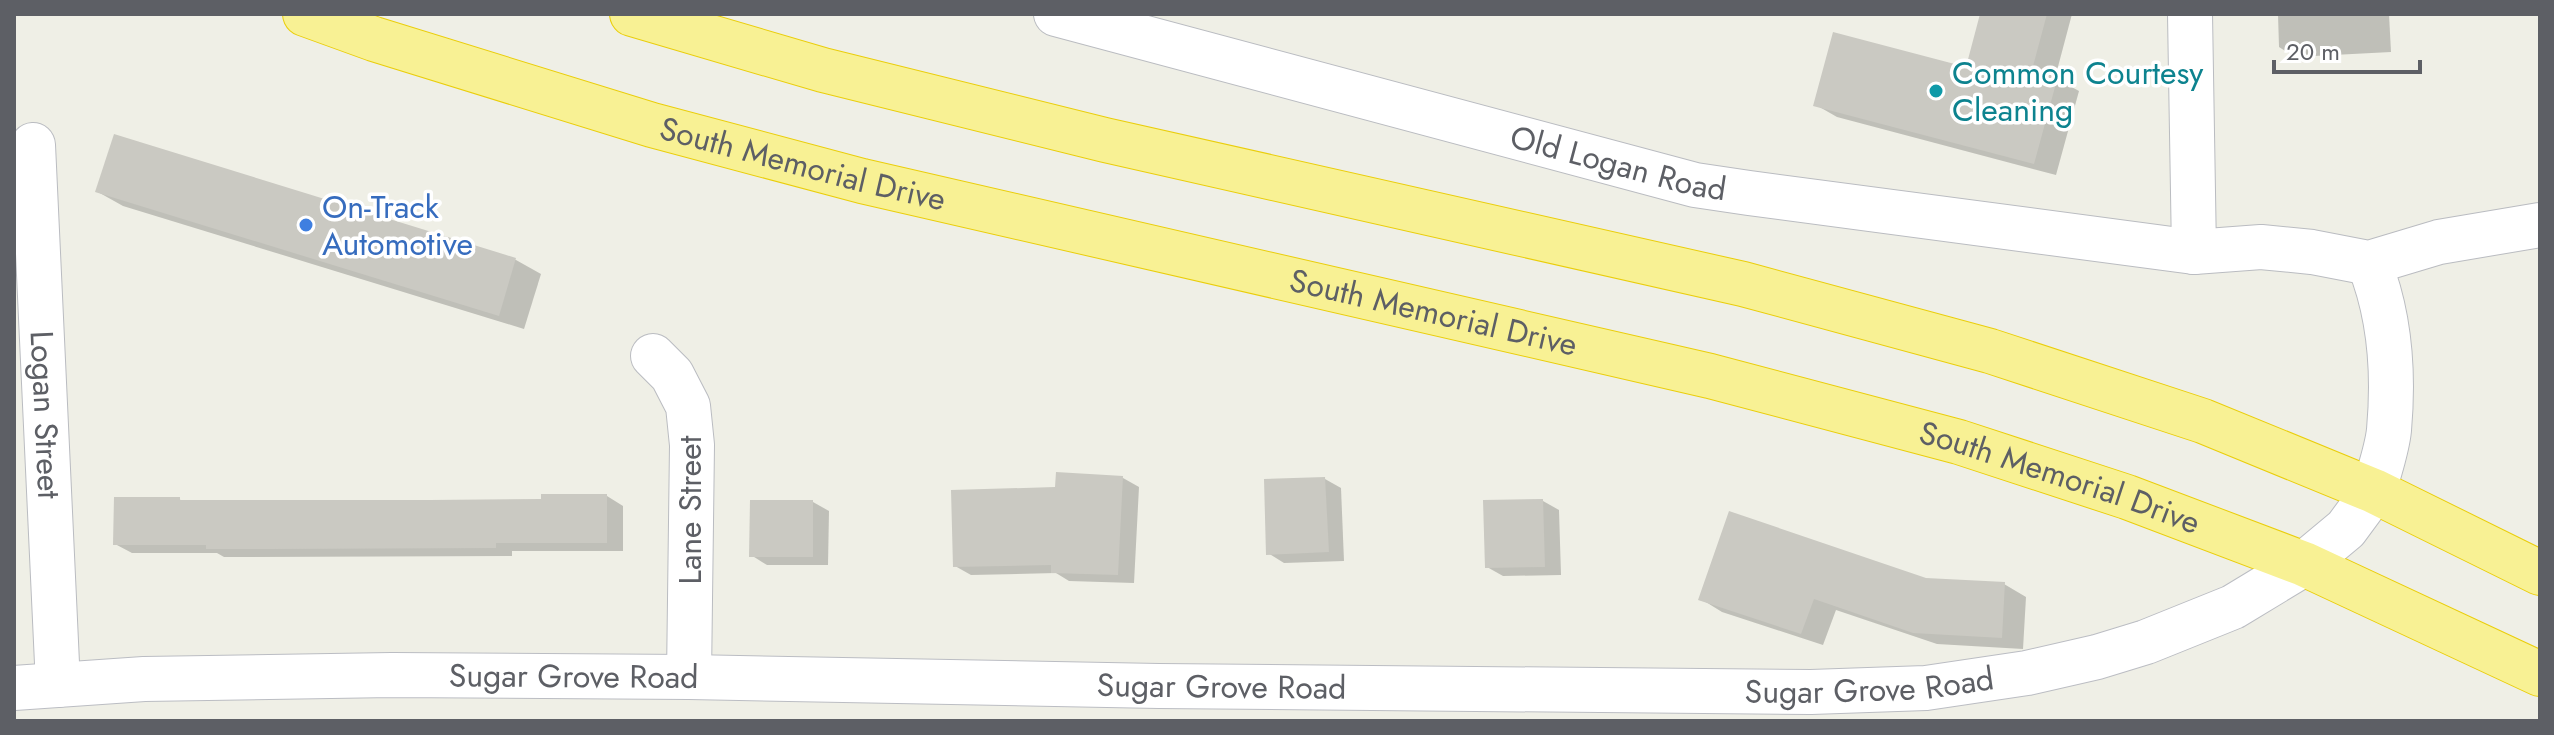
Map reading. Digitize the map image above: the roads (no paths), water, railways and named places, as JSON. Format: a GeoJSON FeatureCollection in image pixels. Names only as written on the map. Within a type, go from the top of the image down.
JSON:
{"type":"FeatureCollection","features":[{"type":"Feature","properties":{"kind":"highway","name":"South Memorial Drive"},"geometry":{"type":"LineString","coordinates":[[305,14],[374,39],[652,125],[862,181],[1710,376],[1959,442],[2127,497],[2304,564],[2540,674]]}},
{"type":"Feature","properties":{"kind":"highway"},"geometry":{"type":"LineString","coordinates":[[632,14],[823,70],[1090,137],[1743,284],[1990,351],[2203,421],[2374,491],[2540,573]]}},
{"type":"Feature","properties":{"kind":"street","name":"Old Logan Road"},"geometry":{"type":"LineString","coordinates":[[1056,14],[1695,185],[2194,252],[2261,247],[2312,252],[2369,263]]}},
{"type":"Feature","properties":{"kind":"street"},"geometry":{"type":"LineString","coordinates":[[2190,14],[2194,252]]}},
{"type":"Feature","properties":{"kind":"street","name":"Logan Street"},"geometry":{"type":"LineString","coordinates":[[33,145],[58,685]]}},
{"type":"Feature","properties":{"kind":"street"},"geometry":{"type":"LineString","coordinates":[[2374,491],[2389,432],[2390,347],[2380,289],[2369,263],[2439,242],[2540,225]]}},
{"type":"Feature","properties":{"kind":"street","name":"Lane Street"},"geometry":{"type":"LineString","coordinates":[[653,356],[672,375],[688,406],[692,445],[689,677]]}},
{"type":"Feature","properties":{"kind":"street","name":"Sugar Grove Road"},"geometry":{"type":"LineString","coordinates":[[14,688],[144,679],[362,675],[1811,692],[1926,688],[2027,673],[2097,657],[2134,646],[2233,607],[2304,564],[2346,529],[2374,491]]}},
{"type":"Feature","properties":{"kind":"place","name":"Common Courtesy Cleaning"},"geometry":{"type":"Point","coordinates":[1936,91]}},
{"type":"Feature","properties":{"kind":"place","name":"On-Track Automotive"},"geometry":{"type":"Point","coordinates":[306,225]}}]}
